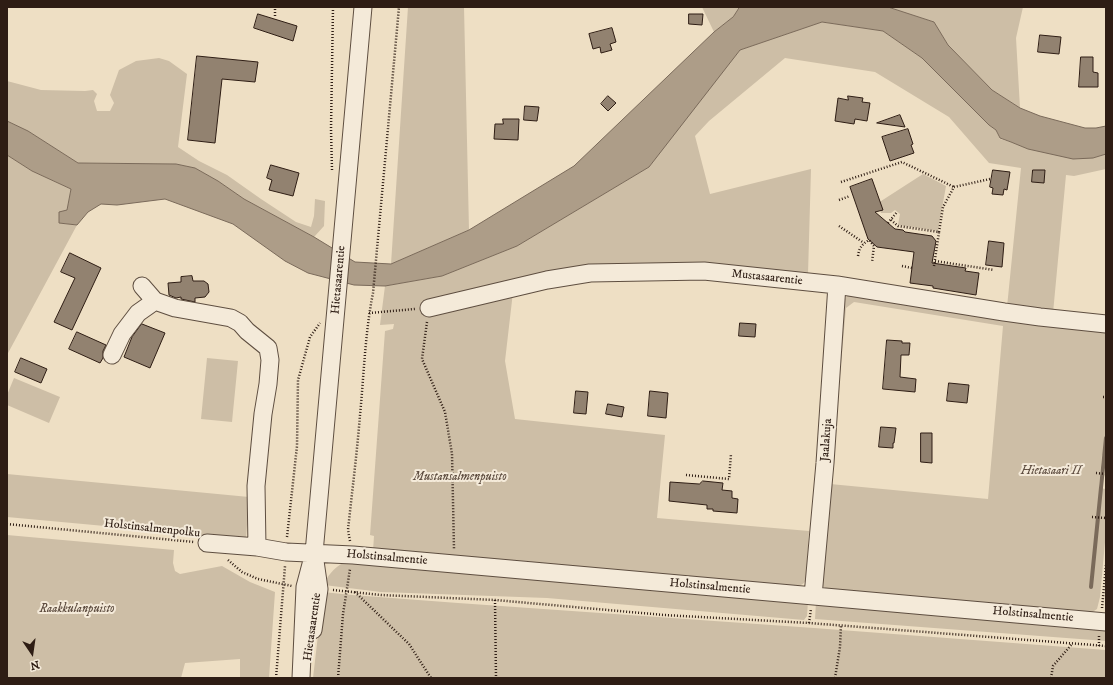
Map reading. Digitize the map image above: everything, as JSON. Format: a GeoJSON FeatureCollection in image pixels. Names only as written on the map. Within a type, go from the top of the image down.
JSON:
{"type":"FeatureCollection","features":[{"type":"Feature","properties":{"kind":"street","name":"Hietasaarentie"},"geometry":{"type":"LineString","coordinates":[[301,678],[305,587],[314,553],[363,7]]}},
{"type":"Feature","properties":{"kind":"street","name":"Mustasaarentie"},"geometry":{"type":"LineString","coordinates":[[429,308],[547,280],[590,273],[704,271],[838,285],[1011,313],[1106,324]]}},
{"type":"Feature","properties":{"kind":"street","name":"Jaalakuja"},"geometry":{"type":"LineString","coordinates":[[813,596],[825,463],[838,285]]}},
{"type":"Feature","properties":{"kind":"street"},"geometry":{"type":"LineString","coordinates":[[142,286],[155,301],[175,308],[231,318],[240,323],[247,331],[268,348],[270,360],[268,384],[262,414],[256,486],[257,547]]}},
{"type":"Feature","properties":{"kind":"street"},"geometry":{"type":"LineString","coordinates":[[112,355],[122,334],[134,318],[138,313],[155,301]]}},
{"type":"Feature","properties":{"kind":"street","name":"Holstinsalmentie"},"geometry":{"type":"LineString","coordinates":[[207,543],[257,547],[286,552],[353,555],[1103,622]]}},
{"type":"Feature","properties":{"kind":"street","name":"Hietasaarentie"},"geometry":{"type":"LineString","coordinates":[[305,678],[319,588],[314,553]]}},
{"type":"Feature","properties":{"kind":"path"},"geometry":{"type":"LineString","coordinates":[[275,7],[275,16]]}},
{"type":"Feature","properties":{"kind":"path"},"geometry":{"type":"LineString","coordinates":[[332,172],[331,129],[333,7]]}},
{"type":"Feature","properties":{"kind":"path"},"geometry":{"type":"LineString","coordinates":[[338,678],[343,614],[353,555],[348,530],[360,416],[365,349],[373,293],[399,7]]}},
{"type":"Feature","properties":{"kind":"path"},"geometry":{"type":"LineString","coordinates":[[841,182],[902,162],[954,187],[990,179]]}},
{"type":"Feature","properties":{"kind":"path"},"geometry":{"type":"LineString","coordinates":[[934,266],[944,207],[954,187]]}},
{"type":"Feature","properties":{"kind":"path"},"geometry":{"type":"LineString","coordinates":[[839,200],[850,196]]}},
{"type":"Feature","properties":{"kind":"path"},"geometry":{"type":"LineString","coordinates":[[898,212],[889,222],[898,226],[939,232]]}},
{"type":"Feature","properties":{"kind":"path"},"geometry":{"type":"LineString","coordinates":[[839,226],[864,243]]}},
{"type":"Feature","properties":{"kind":"path"},"geometry":{"type":"LineString","coordinates":[[858,256],[858,251],[861,246],[869,240],[874,246],[872,262]]}},
{"type":"Feature","properties":{"kind":"path"},"geometry":{"type":"LineString","coordinates":[[934,261],[994,270]]}},
{"type":"Feature","properties":{"kind":"path"},"geometry":{"type":"LineString","coordinates":[[902,266],[912,268]]}},
{"type":"Feature","properties":{"kind":"path"},"geometry":{"type":"LineString","coordinates":[[369,313],[429,308],[422,359],[445,412],[452,454],[454,564]]}},
{"type":"Feature","properties":{"kind":"path"},"geometry":{"type":"LineString","coordinates":[[276,678],[286,552],[297,446],[298,380],[310,337],[321,322]]}},
{"type":"Feature","properties":{"kind":"path"},"geometry":{"type":"LineString","coordinates":[[686,475],[729,479],[731,454]]}},
{"type":"Feature","properties":{"kind":"path"},"geometry":{"type":"LineString","coordinates":[[1096,473],[1105,474]]}},
{"type":"Feature","properties":{"kind":"path"},"geometry":{"type":"LineString","coordinates":[[1092,516],[1106,518]]}},
{"type":"Feature","properties":{"kind":"path","name":"Holstinsalmenpolku"},"geometry":{"type":"LineString","coordinates":[[7,524],[207,543]]}},
{"type":"Feature","properties":{"kind":"path"},"geometry":{"type":"LineString","coordinates":[[225,558],[242,572],[258,579],[284,584]]}},
{"type":"Feature","properties":{"kind":"path"},"geometry":{"type":"LineString","coordinates":[[1103,622],[1106,565]]}},
{"type":"Feature","properties":{"kind":"path"},"geometry":{"type":"LineString","coordinates":[[346,591],[381,595],[495,600],[664,615],[841,625],[1106,646]]}},
{"type":"Feature","properties":{"kind":"path"},"geometry":{"type":"LineString","coordinates":[[355,592],[409,644],[431,678]]}},
{"type":"Feature","properties":{"kind":"path"},"geometry":{"type":"LineString","coordinates":[[495,600],[496,678]]}},
{"type":"Feature","properties":{"kind":"path"},"geometry":{"type":"LineString","coordinates":[[835,678],[840,648],[841,625]]}},
{"type":"Feature","properties":{"kind":"path"},"geometry":{"type":"LineString","coordinates":[[1051,678],[1053,666],[1072,644]]}},
{"type":"Feature","properties":{"kind":"green space"},"geometry":{"type":"Polygon","coordinates":[[[408,7],[464,7],[469,230],[391,264],[408,7]]]}},
{"type":"Feature","properties":{"kind":"green space"},"geometry":{"type":"Polygon","coordinates":[[[702,7],[740,7],[733,17],[714,32],[702,7]]]}},
{"type":"Feature","properties":{"kind":"green space"},"geometry":{"type":"Polygon","coordinates":[[[888,7],[1023,7],[1016,38],[1020,108],[992,90],[948,45],[934,22],[888,7]]]}},
{"type":"Feature","properties":{"kind":"green space","name":"Mustansalmenpuisto"},"geometry":{"type":"Polygon","coordinates":[[[822,22],[883,31],[922,58],[989,125],[996,130],[1000,139],[1028,149],[1093,158],[1106,154],[1106,169],[1074,176],[1066,175],[1053,313],[1007,307],[1021,168],[989,163],[949,117],[875,72],[785,58],[709,121],[695,136],[710,194],[811,169],[808,274],[627,276],[513,292],[505,361],[515,419],[665,435],[657,518],[809,531],[806,580],[804,583],[798,586],[786,586],[373,551],[374,536],[370,535],[385,331],[393,329],[394,324],[380,325],[385,286],[442,276],[517,246],[649,167],[688,112],[740,50],[822,22]]]}},
{"type":"Feature","properties":{"kind":"green space"},"geometry":{"type":"Polygon","coordinates":[[[159,58],[169,61],[187,74],[178,147],[199,161],[227,175],[296,222],[311,227],[314,216],[315,199],[325,201],[324,226],[314,237],[244,199],[218,181],[195,168],[176,164],[78,163],[28,131],[7,121],[7,81],[41,90],[93,90],[97,94],[94,101],[97,111],[110,111],[114,103],[110,95],[119,70],[136,61],[159,58]]]}},
{"type":"Feature","properties":{"kind":"green space"},"geometry":{"type":"Polygon","coordinates":[[[7,155],[32,171],[71,189],[67,210],[59,223],[77,225],[7,355],[7,155]]]}},
{"type":"Feature","properties":{"kind":"green space"},"geometry":{"type":"Polygon","coordinates":[[[923,174],[946,186],[938,231],[898,225],[900,214],[895,210],[891,213],[881,213],[878,203],[923,174]]]}},
{"type":"Feature","properties":{"kind":"green space","name":"Hietasaari II"},"geometry":{"type":"Polygon","coordinates":[[[860,293],[1106,329],[1106,457],[1102,455],[1099,488],[1106,489],[1106,531],[1100,597],[1097,609],[1091,613],[826,590],[822,587],[830,484],[988,499],[1003,326],[854,302],[846,308],[839,386],[836,385],[842,303],[847,296],[860,293]]]}},
{"type":"Feature","properties":{"kind":"green space"},"geometry":{"type":"Polygon","coordinates":[[[207,358],[238,361],[232,422],[201,419],[207,358]]]}},
{"type":"Feature","properties":{"kind":"green space"},"geometry":{"type":"Polygon","coordinates":[[[14,378],[60,397],[49,423],[7,405],[7,395],[14,378]]]}},
{"type":"Feature","properties":{"kind":"green space"},"geometry":{"type":"Polygon","coordinates":[[[7,474],[249,497],[246,539],[7,517],[7,474]]]}},
{"type":"Feature","properties":{"kind":"green space","name":"Raakkulanpuisto"},"geometry":{"type":"Polygon","coordinates":[[[7,535],[174,550],[173,563],[175,571],[180,574],[222,566],[250,582],[275,592],[269,678],[240,678],[240,659],[185,663],[181,678],[7,678],[7,535]]]}},
{"type":"Feature","properties":{"kind":"green space"},"geometry":{"type":"Polygon","coordinates":[[[356,561],[808,601],[807,616],[804,620],[547,598],[381,592],[324,585],[331,572],[337,567],[343,563],[356,561]]]}},
{"type":"Feature","properties":{"kind":"green space"},"geometry":{"type":"Polygon","coordinates":[[[323,592],[1106,650],[1106,678],[313,678],[323,592]]]}},
{"type":"Feature","properties":{"kind":"green space"},"geometry":{"type":"Polygon","coordinates":[[[816,602],[1106,627],[1106,641],[815,619],[816,602]]]}},
{"type":"Feature","properties":{"kind":"shaded area"},"geometry":{"type":"Polygon","coordinates":[[[740,7],[888,7],[934,22],[948,45],[992,90],[1020,108],[1040,116],[1085,128],[1106,126],[1106,154],[1093,158],[1073,159],[1028,149],[1000,138],[996,130],[989,125],[922,58],[883,31],[822,22],[740,50],[649,167],[517,246],[442,276],[385,286],[354,285],[308,273],[285,261],[233,224],[165,199],[117,205],[101,204],[88,212],[77,225],[59,223],[59,212],[67,210],[71,189],[32,171],[7,155],[7,121],[28,131],[78,163],[176,164],[195,168],[218,181],[244,199],[314,237],[355,262],[391,264],[469,230],[574,166],[714,32],[733,17],[740,7]]]}},
{"type":"Feature","properties":{"kind":"building"},"geometry":{"type":"Polygon","coordinates":[[[258,14],[297,26],[293,41],[254,28],[258,14]]]}},
{"type":"Feature","properties":{"kind":"building"},"geometry":{"type":"Polygon","coordinates":[[[689,14],[703,14],[702,25],[689,24],[689,14]]]}},
{"type":"Feature","properties":{"kind":"building"},"geometry":{"type":"Polygon","coordinates":[[[612,28],[616,42],[610,44],[612,50],[601,53],[600,47],[593,49],[589,34],[612,28]]]}},
{"type":"Feature","properties":{"kind":"building"},"geometry":{"type":"Polygon","coordinates":[[[1040,35],[1061,37],[1059,54],[1038,52],[1040,35]]]}},
{"type":"Feature","properties":{"kind":"building"},"geometry":{"type":"Polygon","coordinates":[[[197,56],[258,62],[255,82],[222,79],[215,143],[188,140],[197,56]]]}},
{"type":"Feature","properties":{"kind":"building"},"geometry":{"type":"Polygon","coordinates":[[[1081,57],[1093,57],[1093,72],[1098,73],[1098,87],[1079,87],[1081,57]]]}},
{"type":"Feature","properties":{"kind":"building"},"geometry":{"type":"Polygon","coordinates":[[[608,96],[616,103],[608,111],[601,104],[608,96]]]}},
{"type":"Feature","properties":{"kind":"building"},"geometry":{"type":"Polygon","coordinates":[[[848,96],[863,98],[862,102],[870,103],[867,121],[855,119],[854,124],[835,121],[838,98],[848,100],[848,96]]]}},
{"type":"Feature","properties":{"kind":"building"},"geometry":{"type":"Polygon","coordinates":[[[525,106],[539,107],[537,121],[524,120],[525,106]]]}},
{"type":"Feature","properties":{"kind":"building"},"geometry":{"type":"Polygon","coordinates":[[[900,115],[905,127],[877,123],[900,115]]]}},
{"type":"Feature","properties":{"kind":"building"},"geometry":{"type":"Polygon","coordinates":[[[503,119],[519,119],[518,140],[494,139],[495,124],[503,124],[503,119]]]}},
{"type":"Feature","properties":{"kind":"building"},"geometry":{"type":"Polygon","coordinates":[[[908,129],[913,144],[911,145],[914,153],[890,161],[882,137],[908,129]]]}},
{"type":"Feature","properties":{"kind":"building"},"geometry":{"type":"Polygon","coordinates":[[[271,165],[299,173],[293,196],[269,190],[272,180],[267,178],[271,165]]]}},
{"type":"Feature","properties":{"kind":"building"},"geometry":{"type":"Polygon","coordinates":[[[993,170],[1010,172],[1007,190],[1004,189],[1003,195],[992,194],[993,188],[990,187],[993,170]]]}},
{"type":"Feature","properties":{"kind":"building"},"geometry":{"type":"Polygon","coordinates":[[[1033,170],[1045,170],[1044,183],[1032,182],[1033,170]]]}},
{"type":"Feature","properties":{"kind":"building"},"geometry":{"type":"Polygon","coordinates":[[[872,179],[883,210],[875,212],[895,229],[932,236],[936,241],[932,263],[966,268],[965,271],[979,273],[976,295],[910,283],[914,252],[877,247],[868,239],[850,187],[872,179]]]}},
{"type":"Feature","properties":{"kind":"building"},"geometry":{"type":"Polygon","coordinates":[[[989,241],[1004,243],[1002,267],[986,265],[989,241]]]}},
{"type":"Feature","properties":{"kind":"building"},"geometry":{"type":"Polygon","coordinates":[[[70,253],[101,268],[72,330],[54,322],[75,278],[61,272],[70,253]]]}},
{"type":"Feature","properties":{"kind":"building"},"geometry":{"type":"Polygon","coordinates":[[[192,276],[193,281],[204,281],[208,284],[209,292],[205,297],[195,298],[195,302],[169,295],[168,283],[181,282],[181,277],[192,276]]]}},
{"type":"Feature","properties":{"kind":"building"},"geometry":{"type":"Polygon","coordinates":[[[740,323],[756,324],[755,337],[739,336],[740,323]]]}},
{"type":"Feature","properties":{"kind":"building"},"geometry":{"type":"Polygon","coordinates":[[[142,324],[165,333],[150,368],[124,357],[132,337],[142,324]]]}},
{"type":"Feature","properties":{"kind":"building"},"geometry":{"type":"Polygon","coordinates":[[[77,332],[106,345],[103,351],[103,358],[100,363],[69,349],[77,332]]]}},
{"type":"Feature","properties":{"kind":"building"},"geometry":{"type":"Polygon","coordinates":[[[887,340],[910,343],[909,355],[901,355],[900,377],[916,379],[915,392],[883,389],[887,340]]]}},
{"type":"Feature","properties":{"kind":"building"},"geometry":{"type":"Polygon","coordinates":[[[21,358],[47,369],[41,383],[15,372],[21,358]]]}},
{"type":"Feature","properties":{"kind":"building"},"geometry":{"type":"Polygon","coordinates":[[[949,383],[969,385],[967,403],[947,401],[949,383]]]}},
{"type":"Feature","properties":{"kind":"building"},"geometry":{"type":"Polygon","coordinates":[[[576,391],[588,392],[586,414],[574,413],[576,391]]]}},
{"type":"Feature","properties":{"kind":"building"},"geometry":{"type":"Polygon","coordinates":[[[650,391],[668,393],[666,418],[648,416],[650,391]]]}},
{"type":"Feature","properties":{"kind":"building"},"geometry":{"type":"Polygon","coordinates":[[[608,404],[624,407],[622,417],[606,414],[608,404]]]}},
{"type":"Feature","properties":{"kind":"building"},"geometry":{"type":"Polygon","coordinates":[[[881,427],[896,428],[893,448],[879,447],[881,427]]]}},
{"type":"Feature","properties":{"kind":"building"},"geometry":{"type":"Polygon","coordinates":[[[921,433],[932,433],[932,463],[921,462],[921,433]]]}},
{"type":"Feature","properties":{"kind":"building"},"geometry":{"type":"Polygon","coordinates":[[[703,481],[723,483],[722,490],[732,491],[732,498],[738,499],[737,513],[713,511],[713,509],[707,509],[707,505],[669,501],[670,482],[699,484],[703,481]]]}},
{"type":"Feature","properties":{"kind":"waterway"},"geometry":{"type":"LineString","coordinates":[[1091,587],[1106,438]]}}]}
